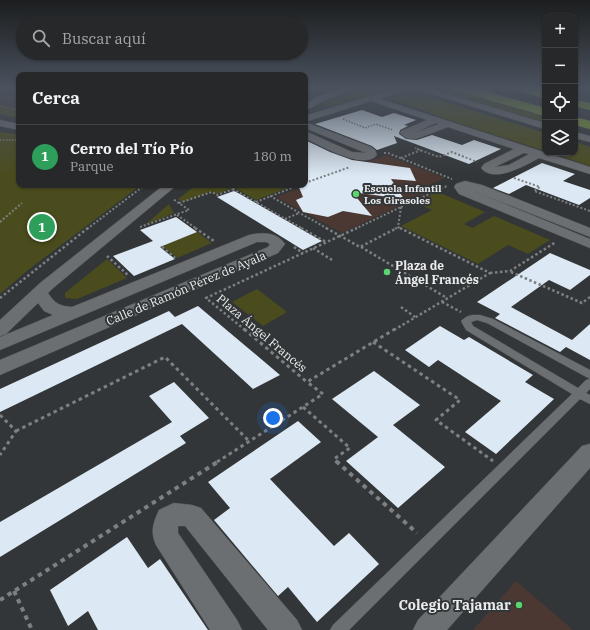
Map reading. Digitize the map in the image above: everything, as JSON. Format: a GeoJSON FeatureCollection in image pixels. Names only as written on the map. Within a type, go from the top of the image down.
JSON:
{"type":"FeatureCollection","features":[{"type":"Feature","properties":{"kind":"highway"},"geometry":{"type":"LineString","coordinates":[[578,122],[590,125]]}},
{"type":"Feature","properties":{"kind":"street"},"geometry":{"type":"LineString","coordinates":[[428,117],[590,171]]}},
{"type":"Feature","properties":{"kind":"street"},"geometry":{"type":"LineString","coordinates":[[516,117],[542,125]]}},
{"type":"Feature","properties":{"kind":"street"},"geometry":{"type":"LineString","coordinates":[[436,120],[406,131],[405,133],[408,136],[416,136],[448,124]]}},
{"type":"Feature","properties":{"kind":"street"},"geometry":{"type":"LineString","coordinates":[[0,123],[16,126]]}},
{"type":"Feature","properties":{"kind":"street"},"geometry":{"type":"LineString","coordinates":[[308,126],[367,149],[376,155]]}},
{"type":"Feature","properties":{"kind":"street"},"geometry":{"type":"LineString","coordinates":[[308,135],[351,156],[365,157],[376,155]]}},
{"type":"Feature","properties":{"kind":"street"},"geometry":{"type":"LineString","coordinates":[[578,136],[590,139]]}},
{"type":"Feature","properties":{"kind":"street"},"geometry":{"type":"LineString","coordinates":[[492,169],[524,149]]}},
{"type":"Feature","properties":{"kind":"street"},"geometry":{"type":"LineString","coordinates":[[492,169],[502,171],[538,154]]}},
{"type":"Feature","properties":{"kind":"street"},"geometry":{"type":"LineString","coordinates":[[590,233],[478,188],[461,183],[460,187],[463,191],[590,244]]}},
{"type":"Feature","properties":{"kind":"street"},"geometry":{"type":"LineString","coordinates":[[0,330],[39,292],[124,221],[167,188]]}},
{"type":"Feature","properties":{"kind":"street","name":"Calle de Ramón Pérez de Ayala"},"geometry":{"type":"LineString","coordinates":[[0,344],[254,238],[266,237],[274,239],[278,244],[273,250],[0,368]]}},
{"type":"Feature","properties":{"kind":"street"},"geometry":{"type":"LineString","coordinates":[[39,292],[46,305],[51,308],[76,313]]}},
{"type":"Feature","properties":{"kind":"street"},"geometry":{"type":"LineString","coordinates":[[428,630],[590,453]]}},
{"type":"Feature","properties":{"kind":"street"},"geometry":{"type":"LineString","coordinates":[[227,630],[164,536],[165,522],[169,517],[177,513],[192,516],[286,630]]}},
{"type":"Feature","properties":{"kind":"lane"},"geometry":{"type":"LineString","coordinates":[[584,397],[469,328],[466,322],[471,318],[480,318],[490,321],[590,375]]}},
{"type":"Feature","properties":{"kind":"lane"},"geometry":{"type":"LineString","coordinates":[[338,630],[503,468],[584,397],[590,383]]}},
{"type":"Feature","properties":{"kind":"path"},"geometry":{"type":"LineString","coordinates":[[339,117],[365,128],[376,124],[417,139],[405,144],[439,157],[452,152],[540,187],[534,190],[590,211]]}},
{"type":"Feature","properties":{"kind":"path"},"geometry":{"type":"LineString","coordinates":[[0,140],[16,140]]}},
{"type":"Feature","properties":{"kind":"path"},"geometry":{"type":"LineString","coordinates":[[401,158],[422,150]]}},
{"type":"Feature","properties":{"kind":"path"},"geometry":{"type":"LineString","coordinates":[[376,155],[388,153],[461,183]]}},
{"type":"Feature","properties":{"kind":"path"},"geometry":{"type":"LineString","coordinates":[[376,155],[388,153]]}},
{"type":"Feature","properties":{"kind":"path"},"geometry":{"type":"LineString","coordinates":[[308,182],[354,165]]}},
{"type":"Feature","properties":{"kind":"path","name":"Plaza Ángel Francés"},"geometry":{"type":"LineString","coordinates":[[461,183],[401,207],[206,298],[307,382],[490,273]]}},
{"type":"Feature","properties":{"kind":"path"},"geometry":{"type":"LineString","coordinates":[[0,298],[69,242],[141,188]]}},
{"type":"Feature","properties":{"kind":"path"},"geometry":{"type":"LineString","coordinates":[[256,202],[291,188]]}},
{"type":"Feature","properties":{"kind":"path"},"geometry":{"type":"LineString","coordinates":[[179,204],[212,192],[217,195],[234,189],[326,242]]}},
{"type":"Feature","properties":{"kind":"path"},"geometry":{"type":"LineString","coordinates":[[270,196],[360,246],[447,298]]}},
{"type":"Feature","properties":{"kind":"path"},"geometry":{"type":"LineString","coordinates":[[140,228],[188,210],[173,200]]}},
{"type":"Feature","properties":{"kind":"path"},"geometry":{"type":"LineString","coordinates":[[0,222],[22,203]]}},
{"type":"Feature","properties":{"kind":"path"},"geometry":{"type":"LineString","coordinates":[[398,227],[401,207]]}},
{"type":"Feature","properties":{"kind":"path"},"geometry":{"type":"LineString","coordinates":[[285,219],[299,213]]}},
{"type":"Feature","properties":{"kind":"path"},"geometry":{"type":"LineString","coordinates":[[177,214],[218,244]]}},
{"type":"Feature","properties":{"kind":"path"},"geometry":{"type":"LineString","coordinates":[[360,246],[398,227]]}},
{"type":"Feature","properties":{"kind":"path"},"geometry":{"type":"LineString","coordinates":[[398,227],[490,273],[510,271],[568,234]]}},
{"type":"Feature","properties":{"kind":"path"},"geometry":{"type":"LineString","coordinates":[[162,247],[179,260]]}},
{"type":"Feature","properties":{"kind":"path"},"geometry":{"type":"LineString","coordinates":[[294,247],[303,253]]}},
{"type":"Feature","properties":{"kind":"path"},"geometry":{"type":"LineString","coordinates":[[313,248],[332,260]]}},
{"type":"Feature","properties":{"kind":"path"},"geometry":{"type":"LineString","coordinates":[[107,256],[132,279]]}},
{"type":"Feature","properties":{"kind":"path"},"geometry":{"type":"LineString","coordinates":[[510,271],[582,303],[590,298]]}},
{"type":"Feature","properties":{"kind":"path"},"geometry":{"type":"LineString","coordinates":[[442,301],[471,318]]}},
{"type":"Feature","properties":{"kind":"path"},"geometry":{"type":"LineString","coordinates":[[401,307],[416,317]]}},
{"type":"Feature","properties":{"kind":"path"},"geometry":{"type":"LineString","coordinates":[[374,342],[460,400],[436,420],[503,468]]}},
{"type":"Feature","properties":{"kind":"path"},"geometry":{"type":"LineString","coordinates":[[0,455],[16,431],[165,357],[249,441]]}},
{"type":"Feature","properties":{"kind":"path"},"geometry":{"type":"LineString","coordinates":[[0,600],[323,394],[307,382]]}},
{"type":"Feature","properties":{"kind":"path"},"geometry":{"type":"LineString","coordinates":[[303,407],[350,448],[334,459],[427,542]]}},
{"type":"Feature","properties":{"kind":"path"},"geometry":{"type":"LineString","coordinates":[[0,415],[16,431]]}},
{"type":"Feature","properties":{"kind":"path"},"geometry":{"type":"LineString","coordinates":[[14,591],[32,630]]}},
{"type":"Feature","properties":{"kind":"shaded area"},"geometry":{"type":"Polygon","coordinates":[[[442,117],[495,117],[542,132],[542,150],[442,117]]]}},
{"type":"Feature","properties":{"kind":"shaded area"},"geometry":{"type":"Polygon","coordinates":[[[529,117],[542,117],[542,121],[529,117]]]}},
{"type":"Feature","properties":{"kind":"shaded area"},"geometry":{"type":"Polygon","coordinates":[[[0,132],[16,135],[16,188],[137,188],[28,270],[0,294],[0,132]]]}},
{"type":"Feature","properties":{"kind":"shaded area"},"geometry":{"type":"Polygon","coordinates":[[[578,143],[590,147],[590,166],[561,156],[578,156],[578,143]]]}},
{"type":"Feature","properties":{"kind":"shaded area","name":"Escuela Infantil Los Girasoles"},"geometry":{"type":"Polygon","coordinates":[[[386,155],[445,178],[426,187],[433,190],[342,233],[276,197],[300,188],[308,188],[308,185],[386,155]]]}},
{"type":"Feature","properties":{"kind":"shaded area"},"geometry":{"type":"Polygon","coordinates":[[[192,188],[230,189],[217,194],[212,191],[183,202],[178,199],[192,188]]]}},
{"type":"Feature","properties":{"kind":"shaded area"},"geometry":{"type":"Polygon","coordinates":[[[235,188],[287,188],[256,200],[235,188]]]}},
{"type":"Feature","properties":{"kind":"shaded area"},"geometry":{"type":"Polygon","coordinates":[[[438,192],[485,212],[464,224],[472,228],[494,216],[550,240],[528,254],[508,245],[478,264],[401,226],[432,210],[416,202],[438,192]]]}},
{"type":"Feature","properties":{"kind":"shaded area"},"geometry":{"type":"Polygon","coordinates":[[[169,204],[174,213],[145,225],[169,204]]]}},
{"type":"Feature","properties":{"kind":"shaded area"},"geometry":{"type":"Polygon","coordinates":[[[197,232],[212,243],[177,258],[162,246],[197,232]]]}},
{"type":"Feature","properties":{"kind":"shaded area"},"geometry":{"type":"Polygon","coordinates":[[[107,259],[127,278],[77,299],[65,298],[65,293],[107,259]]]}},
{"type":"Feature","properties":{"kind":"shaded area"},"geometry":{"type":"Polygon","coordinates":[[[257,289],[287,312],[263,326],[232,302],[257,289]]]}},
{"type":"Feature","properties":{"kind":"shaded area","name":"Colegio Tajamar"},"geometry":{"type":"Polygon","coordinates":[[[516,581],[573,630],[473,630],[516,581]]]}},
{"type":"Feature","properties":{"kind":"building"},"geometry":{"type":"Polygon","coordinates":[[[337,117],[408,117],[416,120],[404,125],[408,126],[400,130],[399,134],[406,139],[417,140],[432,135],[462,145],[474,140],[501,149],[469,164],[394,136],[397,143],[377,150],[372,146],[315,124],[337,117]]]}},
{"type":"Feature","properties":{"kind":"building"},"geometry":{"type":"Polygon","coordinates":[[[308,141],[352,160],[410,168],[416,181],[391,179],[404,199],[352,192],[372,216],[343,211],[328,217],[303,212],[296,200],[303,197],[299,188],[308,188],[308,141]]]}},
{"type":"Feature","properties":{"kind":"building"},"geometry":{"type":"Polygon","coordinates":[[[542,163],[575,174],[563,181],[590,190],[590,198],[579,205],[526,185],[509,194],[493,188],[542,163]]]}},
{"type":"Feature","properties":{"kind":"building"},"geometry":{"type":"Polygon","coordinates":[[[234,191],[322,241],[303,250],[217,197],[234,191]]]}},
{"type":"Feature","properties":{"kind":"building"},"geometry":{"type":"Polygon","coordinates":[[[176,217],[197,232],[160,247],[175,259],[134,276],[113,256],[153,241],[140,230],[176,217]]]}},
{"type":"Feature","properties":{"kind":"building"},"geometry":{"type":"Polygon","coordinates":[[[550,253],[590,270],[590,275],[570,290],[549,280],[511,307],[572,340],[590,324],[590,360],[566,347],[560,352],[495,318],[500,314],[477,302],[550,253]]]}},
{"type":"Feature","properties":{"kind":"building"},"geometry":{"type":"Polygon","coordinates":[[[198,306],[280,375],[253,389],[182,324],[0,412],[0,389],[169,311],[175,317],[198,306]]]}},
{"type":"Feature","properties":{"kind":"building"},"geometry":{"type":"Polygon","coordinates":[[[440,326],[464,340],[469,337],[533,375],[525,382],[554,399],[496,454],[465,432],[501,401],[438,360],[429,367],[405,350],[440,326]]]}},
{"type":"Feature","properties":{"kind":"building"},"geometry":{"type":"Polygon","coordinates":[[[374,371],[420,405],[393,425],[445,467],[398,508],[346,461],[378,437],[332,399],[374,371]]]}},
{"type":"Feature","properties":{"kind":"building"},"geometry":{"type":"Polygon","coordinates":[[[174,382],[209,418],[180,436],[186,443],[0,557],[0,522],[172,422],[149,396],[174,382]]]}},
{"type":"Feature","properties":{"kind":"building"},"geometry":{"type":"Polygon","coordinates":[[[298,421],[321,442],[270,479],[334,546],[349,533],[379,564],[317,622],[288,587],[278,596],[214,520],[230,508],[208,482],[298,421]]]}},
{"type":"Feature","properties":{"kind":"building"},"geometry":{"type":"Polygon","coordinates":[[[127,537],[148,568],[160,559],[208,630],[98,630],[88,611],[68,626],[50,590],[127,537]]]}},
{"type":"Feature","properties":{"kind":"place","name":"Escuela Infantil Los Girasoles"},"geometry":{"type":"Point","coordinates":[356,194]}},
{"type":"Feature","properties":{"kind":"place","name":"Cerro del Tío Pío"},"geometry":{"type":"Point","coordinates":[42,227]}},
{"type":"Feature","properties":{"kind":"place","name":"Plaza de Ángel Francés"},"geometry":{"type":"Point","coordinates":[387,272]}},
{"type":"Feature","properties":{"kind":"place","name":"Colegio Tajamar"},"geometry":{"type":"Point","coordinates":[519,605]}}]}
